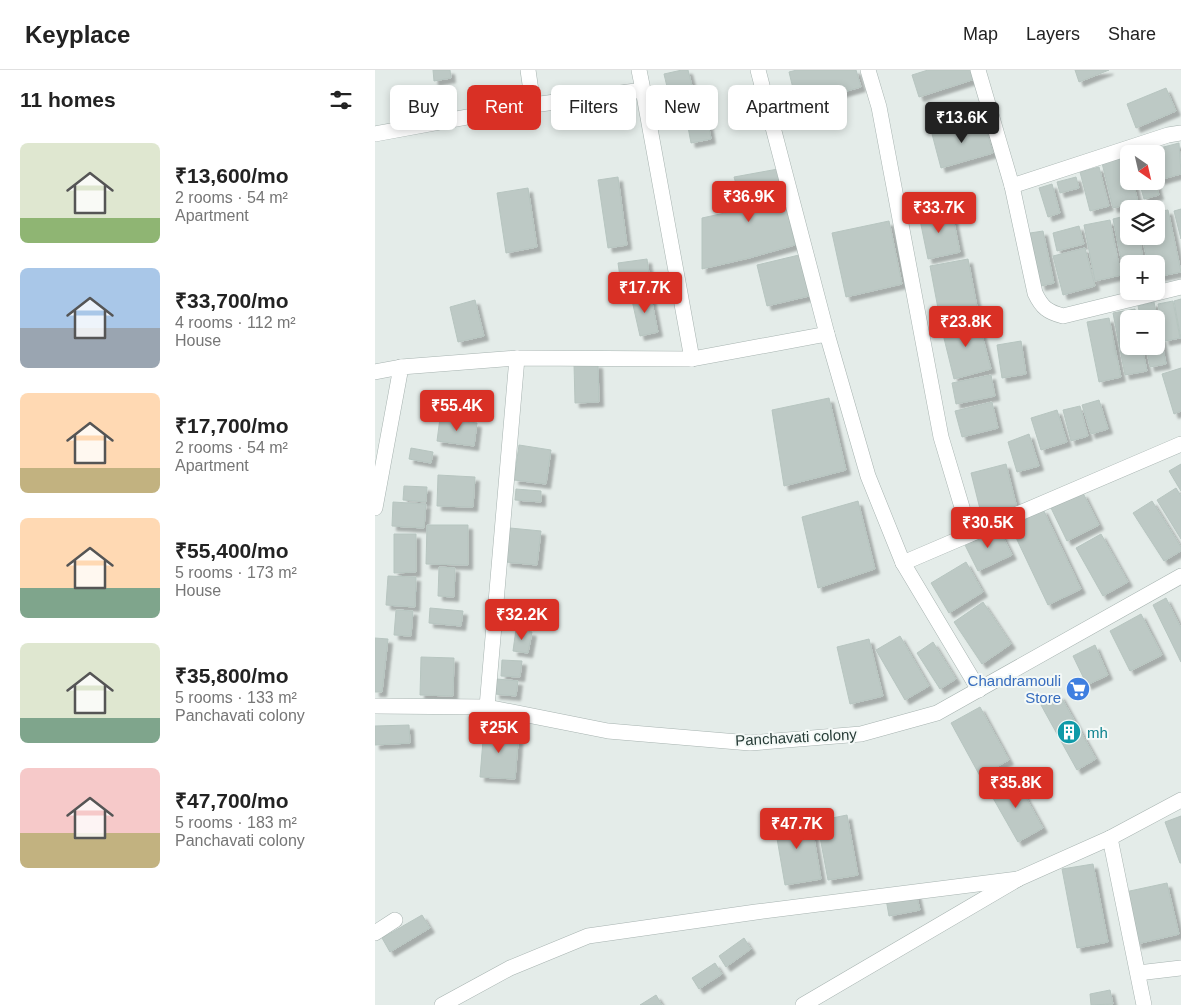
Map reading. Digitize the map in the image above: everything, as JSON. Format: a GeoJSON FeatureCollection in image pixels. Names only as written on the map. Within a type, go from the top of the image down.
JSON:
{"type":"FeatureCollection","features":[{"type":"Feature","properties":{"kind":"street"},"geometry":{"type":"LineString","coordinates":[[528,70],[530,85]]}},
{"type":"Feature","properties":{"kind":"street"},"geometry":{"type":"LineString","coordinates":[[639,70],[691,359]]}},
{"type":"Feature","properties":{"kind":"street"},"geometry":{"type":"LineString","coordinates":[[759,70],[827,334],[868,476],[903,563],[979,690]]}},
{"type":"Feature","properties":{"kind":"street"},"geometry":{"type":"LineString","coordinates":[[868,70],[879,107],[941,437],[970,534]]}},
{"type":"Feature","properties":{"kind":"street"},"geometry":{"type":"LineString","coordinates":[[978,70],[1012,186],[1035,293],[1039,303],[1048,312],[1063,316],[1181,287]]}},
{"type":"Feature","properties":{"kind":"street"},"geometry":{"type":"LineString","coordinates":[[541,104],[643,90]]}},
{"type":"Feature","properties":{"kind":"street"},"geometry":{"type":"LineString","coordinates":[[375,134],[467,117]]}},
{"type":"Feature","properties":{"kind":"street"},"geometry":{"type":"LineString","coordinates":[[1012,186],[1181,133]]}},
{"type":"Feature","properties":{"kind":"street"},"geometry":{"type":"LineString","coordinates":[[375,372],[401,367],[517,358],[691,359],[827,334]]}},
{"type":"Feature","properties":{"kind":"street"},"geometry":{"type":"LineString","coordinates":[[487,707],[517,358]]}},
{"type":"Feature","properties":{"kind":"street"},"geometry":{"type":"LineString","coordinates":[[375,508],[401,367]]}},
{"type":"Feature","properties":{"kind":"street"},"geometry":{"type":"LineString","coordinates":[[903,563],[1181,444]]}},
{"type":"Feature","properties":{"kind":"street","name":"Panchavati colony"},"geometry":{"type":"LineString","coordinates":[[375,706],[487,707],[608,731],[750,742],[861,734],[937,713],[1181,576]]}},
{"type":"Feature","properties":{"kind":"street"},"geometry":{"type":"LineString","coordinates":[[803,1005],[1018,879],[1110,838],[1181,800]]}},
{"type":"Feature","properties":{"kind":"street"},"geometry":{"type":"LineString","coordinates":[[1110,838],[1143,1005]]}},
{"type":"Feature","properties":{"kind":"street"},"geometry":{"type":"LineString","coordinates":[[442,1005],[511,968],[588,936],[756,912],[1018,879]]}},
{"type":"Feature","properties":{"kind":"street"},"geometry":{"type":"LineString","coordinates":[[375,933],[395,920]]}},
{"type":"Feature","properties":{"kind":"street"},"geometry":{"type":"LineString","coordinates":[[1138,973],[1181,968]]}},
{"type":"Feature","properties":{"kind":"building"},"geometry":{"type":"Polygon","coordinates":[[[433,70],[450,70],[451,78],[434,81],[433,70]]]}},
{"type":"Feature","properties":{"kind":"building"},"geometry":{"type":"Polygon","coordinates":[[[688,70],[692,85],[667,85],[664,74],[688,70]]]}},
{"type":"Feature","properties":{"kind":"building"},"geometry":{"type":"Polygon","coordinates":[[[797,70],[856,70],[861,87],[847,91],[847,85],[792,85],[789,72],[797,70]]]}},
{"type":"Feature","properties":{"kind":"building"},"geometry":{"type":"Polygon","coordinates":[[[928,70],[972,70],[975,79],[919,97],[912,75],[928,70]]]}},
{"type":"Feature","properties":{"kind":"building"},"geometry":{"type":"Polygon","coordinates":[[[1075,70],[1109,70],[1079,82],[1075,70]]]}},
{"type":"Feature","properties":{"kind":"building"},"geometry":{"type":"Polygon","coordinates":[[[1166,88],[1176,111],[1136,128],[1127,104],[1166,88]]]}},
{"type":"Feature","properties":{"kind":"building"},"geometry":{"type":"Polygon","coordinates":[[[983,119],[993,153],[941,168],[932,134],[983,119]]]}},
{"type":"Feature","properties":{"kind":"building"},"geometry":{"type":"Polygon","coordinates":[[[689,130],[709,130],[711,139],[691,143],[689,130]]]}},
{"type":"Feature","properties":{"kind":"building"},"geometry":{"type":"Polygon","coordinates":[[[1179,143],[1181,174],[1165,178],[1165,147],[1179,143]]]}},
{"type":"Feature","properties":{"kind":"building"},"geometry":{"type":"Polygon","coordinates":[[[1120,159],[1120,190],[1135,190],[1138,200],[1120,200],[1120,206],[1113,208],[1102,163],[1120,159]]]}},
{"type":"Feature","properties":{"kind":"building"},"geometry":{"type":"Polygon","coordinates":[[[1099,167],[1109,206],[1090,211],[1080,172],[1099,167]]]}},
{"type":"Feature","properties":{"kind":"building"},"geometry":{"type":"Polygon","coordinates":[[[778,169],[795,245],[702,269],[702,218],[743,209],[734,177],[778,169]]]}},
{"type":"Feature","properties":{"kind":"building"},"geometry":{"type":"Polygon","coordinates":[[[618,177],[627,245],[608,248],[598,180],[618,177]]]}},
{"type":"Feature","properties":{"kind":"building"},"geometry":{"type":"Polygon","coordinates":[[[1076,177],[1079,188],[1060,193],[1057,182],[1076,177]]]}},
{"type":"Feature","properties":{"kind":"building"},"geometry":{"type":"Polygon","coordinates":[[[1052,184],[1060,213],[1048,217],[1039,188],[1052,184]]]}},
{"type":"Feature","properties":{"kind":"building"},"geometry":{"type":"Polygon","coordinates":[[[528,188],[537,247],[506,253],[497,193],[528,188]]]}},
{"type":"Feature","properties":{"kind":"building"},"geometry":{"type":"Polygon","coordinates":[[[1142,190],[1158,190],[1159,195],[1144,199],[1142,190]]]}},
{"type":"Feature","properties":{"kind":"building"},"geometry":{"type":"Polygon","coordinates":[[[951,208],[960,252],[928,259],[919,215],[951,208]]]}},
{"type":"Feature","properties":{"kind":"building"},"geometry":{"type":"Polygon","coordinates":[[[1181,209],[1181,239],[1174,211],[1181,209]]]}},
{"type":"Feature","properties":{"kind":"building"},"geometry":{"type":"Polygon","coordinates":[[[1165,210],[1168,210],[1181,272],[1165,275],[1165,255],[1146,255],[1144,245],[1165,245],[1165,210]]]}},
{"type":"Feature","properties":{"kind":"building"},"geometry":{"type":"Polygon","coordinates":[[[1120,217],[1120,245],[1141,245],[1142,255],[1120,255],[1113,219],[1120,217]]]}},
{"type":"Feature","properties":{"kind":"building"},"geometry":{"type":"Polygon","coordinates":[[[1110,220],[1120,275],[1095,281],[1084,225],[1110,220]]]}},
{"type":"Feature","properties":{"kind":"building"},"geometry":{"type":"Polygon","coordinates":[[[889,221],[902,284],[846,297],[832,233],[889,221]]]}},
{"type":"Feature","properties":{"kind":"building"},"geometry":{"type":"Polygon","coordinates":[[[1079,226],[1084,244],[1057,251],[1053,233],[1079,226]]]}},
{"type":"Feature","properties":{"kind":"building"},"geometry":{"type":"Polygon","coordinates":[[[1043,231],[1054,283],[1041,286],[1030,233],[1043,231]]]}},
{"type":"Feature","properties":{"kind":"building"},"geometry":{"type":"Polygon","coordinates":[[[1085,248],[1095,286],[1063,295],[1053,256],[1085,248]]]}},
{"type":"Feature","properties":{"kind":"building"},"geometry":{"type":"Polygon","coordinates":[[[799,255],[809,296],[767,306],[757,265],[799,255]]]}},
{"type":"Feature","properties":{"kind":"building"},"geometry":{"type":"Polygon","coordinates":[[[647,259],[649,274],[620,277],[618,263],[647,259]]]}},
{"type":"Feature","properties":{"kind":"building"},"geometry":{"type":"Polygon","coordinates":[[[968,259],[978,312],[940,319],[930,266],[968,259]]]}},
{"type":"Feature","properties":{"kind":"building"},"geometry":{"type":"Polygon","coordinates":[[[650,292],[658,332],[640,336],[631,296],[650,292]]]}},
{"type":"Feature","properties":{"kind":"building"},"geometry":{"type":"Polygon","coordinates":[[[1181,299],[1181,339],[1174,301],[1181,299]]]}},
{"type":"Feature","properties":{"kind":"building"},"geometry":{"type":"Polygon","coordinates":[[[475,300],[484,336],[458,342],[450,307],[475,300]]]}},
{"type":"Feature","properties":{"kind":"building"},"geometry":{"type":"Polygon","coordinates":[[[1173,301],[1180,338],[1165,341],[1165,310],[1159,310],[1158,304],[1173,301]]]}},
{"type":"Feature","properties":{"kind":"building"},"geometry":{"type":"Polygon","coordinates":[[[1154,302],[1156,310],[1139,310],[1138,306],[1154,302]]]}},
{"type":"Feature","properties":{"kind":"building"},"geometry":{"type":"Polygon","coordinates":[[[1120,312],[1120,349],[1113,313],[1120,312]]]}},
{"type":"Feature","properties":{"kind":"building"},"geometry":{"type":"Polygon","coordinates":[[[977,316],[991,369],[954,379],[941,326],[977,316]]]}},
{"type":"Feature","properties":{"kind":"building"},"geometry":{"type":"Polygon","coordinates":[[[1109,318],[1121,377],[1099,382],[1087,322],[1109,318]]]}},
{"type":"Feature","properties":{"kind":"building"},"geometry":{"type":"Polygon","coordinates":[[[1021,341],[1026,374],[1002,378],[997,345],[1021,341]]]}},
{"type":"Feature","properties":{"kind":"building"},"geometry":{"type":"Polygon","coordinates":[[[1121,355],[1144,355],[1147,371],[1125,375],[1121,355]]]}},
{"type":"Feature","properties":{"kind":"building"},"geometry":{"type":"Polygon","coordinates":[[[1148,355],[1164,355],[1166,364],[1150,367],[1148,355]]]}},
{"type":"Feature","properties":{"kind":"building"},"geometry":{"type":"Polygon","coordinates":[[[574,364],[598,364],[599,402],[575,403],[574,364]]]}},
{"type":"Feature","properties":{"kind":"building"},"geometry":{"type":"Polygon","coordinates":[[[1181,368],[1181,411],[1174,414],[1162,374],[1181,368]]]}},
{"type":"Feature","properties":{"kind":"building"},"geometry":{"type":"Polygon","coordinates":[[[991,375],[995,396],[956,404],[952,383],[991,375]]]}},
{"type":"Feature","properties":{"kind":"building"},"geometry":{"type":"Polygon","coordinates":[[[829,398],[846,470],[784,486],[772,410],[829,398]]]}},
{"type":"Feature","properties":{"kind":"building"},"geometry":{"type":"Polygon","coordinates":[[[1099,400],[1108,429],[1091,434],[1082,405],[1099,400]]]}},
{"type":"Feature","properties":{"kind":"building"},"geometry":{"type":"Polygon","coordinates":[[[460,402],[484,405],[482,416],[458,414],[460,402]]]}},
{"type":"Feature","properties":{"kind":"building"},"geometry":{"type":"Polygon","coordinates":[[[992,402],[998,428],[962,437],[955,411],[992,402]]]}},
{"type":"Feature","properties":{"kind":"building"},"geometry":{"type":"Polygon","coordinates":[[[1080,406],[1088,436],[1071,441],[1063,410],[1080,406]]]}},
{"type":"Feature","properties":{"kind":"building"},"geometry":{"type":"Polygon","coordinates":[[[1057,410],[1067,442],[1041,450],[1031,418],[1057,410]]]}},
{"type":"Feature","properties":{"kind":"building"},"geometry":{"type":"Polygon","coordinates":[[[440,418],[477,423],[474,446],[437,441],[440,418]]]}},
{"type":"Feature","properties":{"kind":"building"},"geometry":{"type":"Polygon","coordinates":[[[1029,434],[1039,466],[1017,472],[1008,442],[1029,434]]]}},
{"type":"Feature","properties":{"kind":"building"},"geometry":{"type":"Polygon","coordinates":[[[519,445],[551,450],[546,484],[514,480],[519,445]]]}},
{"type":"Feature","properties":{"kind":"building"},"geometry":{"type":"Polygon","coordinates":[[[411,448],[433,452],[431,463],[409,459],[411,448]]]}},
{"type":"Feature","properties":{"kind":"building"},"geometry":{"type":"Polygon","coordinates":[[[1006,464],[1017,508],[982,517],[971,473],[1006,464]]]}},
{"type":"Feature","properties":{"kind":"building"},"geometry":{"type":"Polygon","coordinates":[[[1181,464],[1181,491],[1169,471],[1181,464]]]}},
{"type":"Feature","properties":{"kind":"building"},"geometry":{"type":"Polygon","coordinates":[[[438,475],[475,477],[473,507],[437,506],[438,475]]]}},
{"type":"Feature","properties":{"kind":"building"},"geometry":{"type":"Polygon","coordinates":[[[404,486],[427,487],[426,502],[403,500],[404,486]]]}},
{"type":"Feature","properties":{"kind":"building"},"geometry":{"type":"Polygon","coordinates":[[[1176,488],[1181,496],[1181,539],[1157,500],[1176,488]]]}},
{"type":"Feature","properties":{"kind":"building"},"geometry":{"type":"Polygon","coordinates":[[[516,489],[541,491],[541,502],[515,500],[516,489]]]}},
{"type":"Feature","properties":{"kind":"building"},"geometry":{"type":"Polygon","coordinates":[[[1083,493],[1099,525],[1067,541],[1051,508],[1083,493]]]}},
{"type":"Feature","properties":{"kind":"building"},"geometry":{"type":"Polygon","coordinates":[[[858,501],[875,569],[818,588],[802,517],[858,501]]]}},
{"type":"Feature","properties":{"kind":"building"},"geometry":{"type":"Polygon","coordinates":[[[1152,501],[1181,547],[1181,551],[1164,561],[1133,513],[1152,501]]]}},
{"type":"Feature","properties":{"kind":"building"},"geometry":{"type":"Polygon","coordinates":[[[393,502],[426,504],[424,528],[392,526],[393,502]]]}},
{"type":"Feature","properties":{"kind":"building"},"geometry":{"type":"Polygon","coordinates":[[[1043,509],[1081,589],[1048,605],[1010,525],[1043,509]]]}},
{"type":"Feature","properties":{"kind":"building"},"geometry":{"type":"Polygon","coordinates":[[[427,525],[468,525],[468,565],[426,564],[427,525]]]}},
{"type":"Feature","properties":{"kind":"building"},"geometry":{"type":"Polygon","coordinates":[[[998,527],[1012,555],[978,571],[964,543],[998,527]]]}},
{"type":"Feature","properties":{"kind":"building"},"geometry":{"type":"Polygon","coordinates":[[[510,528],[541,531],[537,565],[506,562],[510,528]]]}},
{"type":"Feature","properties":{"kind":"building"},"geometry":{"type":"Polygon","coordinates":[[[394,534],[416,534],[416,572],[394,573],[394,534]]]}},
{"type":"Feature","properties":{"kind":"building"},"geometry":{"type":"Polygon","coordinates":[[[1101,534],[1128,582],[1103,596],[1076,548],[1101,534]]]}},
{"type":"Feature","properties":{"kind":"building"},"geometry":{"type":"Polygon","coordinates":[[[966,562],[983,592],[949,613],[931,583],[966,562]]]}},
{"type":"Feature","properties":{"kind":"building"},"geometry":{"type":"Polygon","coordinates":[[[439,567],[455,568],[454,597],[438,596],[439,567]]]}},
{"type":"Feature","properties":{"kind":"building"},"geometry":{"type":"Polygon","coordinates":[[[388,576],[416,577],[415,607],[386,605],[388,576]]]}},
{"type":"Feature","properties":{"kind":"building"},"geometry":{"type":"Polygon","coordinates":[[[1166,598],[1181,628],[1181,662],[1153,605],[1166,598]]]}},
{"type":"Feature","properties":{"kind":"building"},"geometry":{"type":"Polygon","coordinates":[[[983,602],[1011,644],[982,664],[954,622],[983,602]]]}},
{"type":"Feature","properties":{"kind":"building"},"geometry":{"type":"Polygon","coordinates":[[[513,604],[532,606],[530,625],[511,623],[513,604]]]}},
{"type":"Feature","properties":{"kind":"building"},"geometry":{"type":"Polygon","coordinates":[[[430,608],[463,611],[461,626],[429,623],[430,608]]]}},
{"type":"Feature","properties":{"kind":"building"},"geometry":{"type":"Polygon","coordinates":[[[396,610],[413,611],[411,636],[394,635],[396,610]]]}},
{"type":"Feature","properties":{"kind":"building"},"geometry":{"type":"Polygon","coordinates":[[[1141,614],[1162,655],[1130,671],[1110,631],[1141,614]]]}},
{"type":"Feature","properties":{"kind":"building"},"geometry":{"type":"Polygon","coordinates":[[[516,629],[532,632],[528,653],[513,651],[516,629]]]}},
{"type":"Feature","properties":{"kind":"building"},"geometry":{"type":"Polygon","coordinates":[[[900,636],[929,686],[905,700],[876,650],[900,636]]]}},
{"type":"Feature","properties":{"kind":"building"},"geometry":{"type":"Polygon","coordinates":[[[375,638],[388,639],[382,692],[375,692],[375,638]]]}},
{"type":"Feature","properties":{"kind":"building"},"geometry":{"type":"Polygon","coordinates":[[[869,639],[883,696],[850,704],[837,647],[869,639]]]}},
{"type":"Feature","properties":{"kind":"building"},"geometry":{"type":"Polygon","coordinates":[[[933,642],[956,679],[940,689],[917,653],[933,642]]]}},
{"type":"Feature","properties":{"kind":"building"},"geometry":{"type":"Polygon","coordinates":[[[1095,645],[1108,675],[1087,685],[1073,656],[1095,645]]]}},
{"type":"Feature","properties":{"kind":"building"},"geometry":{"type":"Polygon","coordinates":[[[421,657],[454,658],[453,696],[420,695],[421,657]]]}},
{"type":"Feature","properties":{"kind":"building"},"geometry":{"type":"Polygon","coordinates":[[[502,660],[522,661],[520,677],[501,676],[502,660]]]}},
{"type":"Feature","properties":{"kind":"building"},"geometry":{"type":"Polygon","coordinates":[[[497,679],[518,681],[516,696],[495,694],[497,679]]]}},
{"type":"Feature","properties":{"kind":"building","name":"mh"},"geometry":{"type":"Polygon","coordinates":[[[1060,695],[1096,759],[1077,770],[1041,705],[1060,695]]]}},
{"type":"Feature","properties":{"kind":"building"},"geometry":{"type":"Polygon","coordinates":[[[980,707],[1009,760],[980,776],[951,723],[980,707]]]}},
{"type":"Feature","properties":{"kind":"building"},"geometry":{"type":"Polygon","coordinates":[[[409,725],[410,743],[375,745],[375,726],[409,725]]]}},
{"type":"Feature","properties":{"kind":"building"},"geometry":{"type":"Polygon","coordinates":[[[484,728],[519,731],[515,779],[480,777],[484,728]]]}},
{"type":"Feature","properties":{"kind":"building"},"geometry":{"type":"Polygon","coordinates":[[[1014,776],[1043,828],[1018,842],[989,791],[1014,776]]]}},
{"type":"Feature","properties":{"kind":"building"},"geometry":{"type":"Polygon","coordinates":[[[810,815],[821,879],[785,885],[774,821],[810,815]]]}},
{"type":"Feature","properties":{"kind":"building"},"geometry":{"type":"Polygon","coordinates":[[[847,815],[858,875],[828,880],[817,821],[847,815]]]}},
{"type":"Feature","properties":{"kind":"building"},"geometry":{"type":"Polygon","coordinates":[[[1181,816],[1181,863],[1180,863],[1165,822],[1181,816]]]}},
{"type":"Feature","properties":{"kind":"building"},"geometry":{"type":"Polygon","coordinates":[[[1093,864],[1108,942],[1077,948],[1062,869],[1093,864]]]}},
{"type":"Feature","properties":{"kind":"building"},"geometry":{"type":"Polygon","coordinates":[[[1167,883],[1179,934],[1137,944],[1125,892],[1167,883]]]}},
{"type":"Feature","properties":{"kind":"building"},"geometry":{"type":"Polygon","coordinates":[[[916,893],[920,910],[889,916],[886,899],[916,893]]]}},
{"type":"Feature","properties":{"kind":"building"},"geometry":{"type":"Polygon","coordinates":[[[422,915],[430,928],[390,952],[382,938],[422,915]]]}},
{"type":"Feature","properties":{"kind":"building"},"geometry":{"type":"Polygon","coordinates":[[[744,938],[751,949],[726,967],[719,956],[744,938]]]}},
{"type":"Feature","properties":{"kind":"building"},"geometry":{"type":"Polygon","coordinates":[[[715,963],[722,974],[699,989],[692,978],[715,963]]]}},
{"type":"Feature","properties":{"kind":"building"},"geometry":{"type":"Polygon","coordinates":[[[1110,990],[1113,1004],[1091,1005],[1090,994],[1110,990]]]}},
{"type":"Feature","properties":{"kind":"building"},"geometry":{"type":"Polygon","coordinates":[[[656,995],[662,1005],[640,1005],[656,995]]]}},
{"type":"Feature","properties":{"kind":"place","name":"Chandramouli Store"},"geometry":{"type":"Point","coordinates":[1078,689]}},
{"type":"Feature","properties":{"kind":"place","name":"mh"},"geometry":{"type":"Point","coordinates":[1069,732]}}]}
